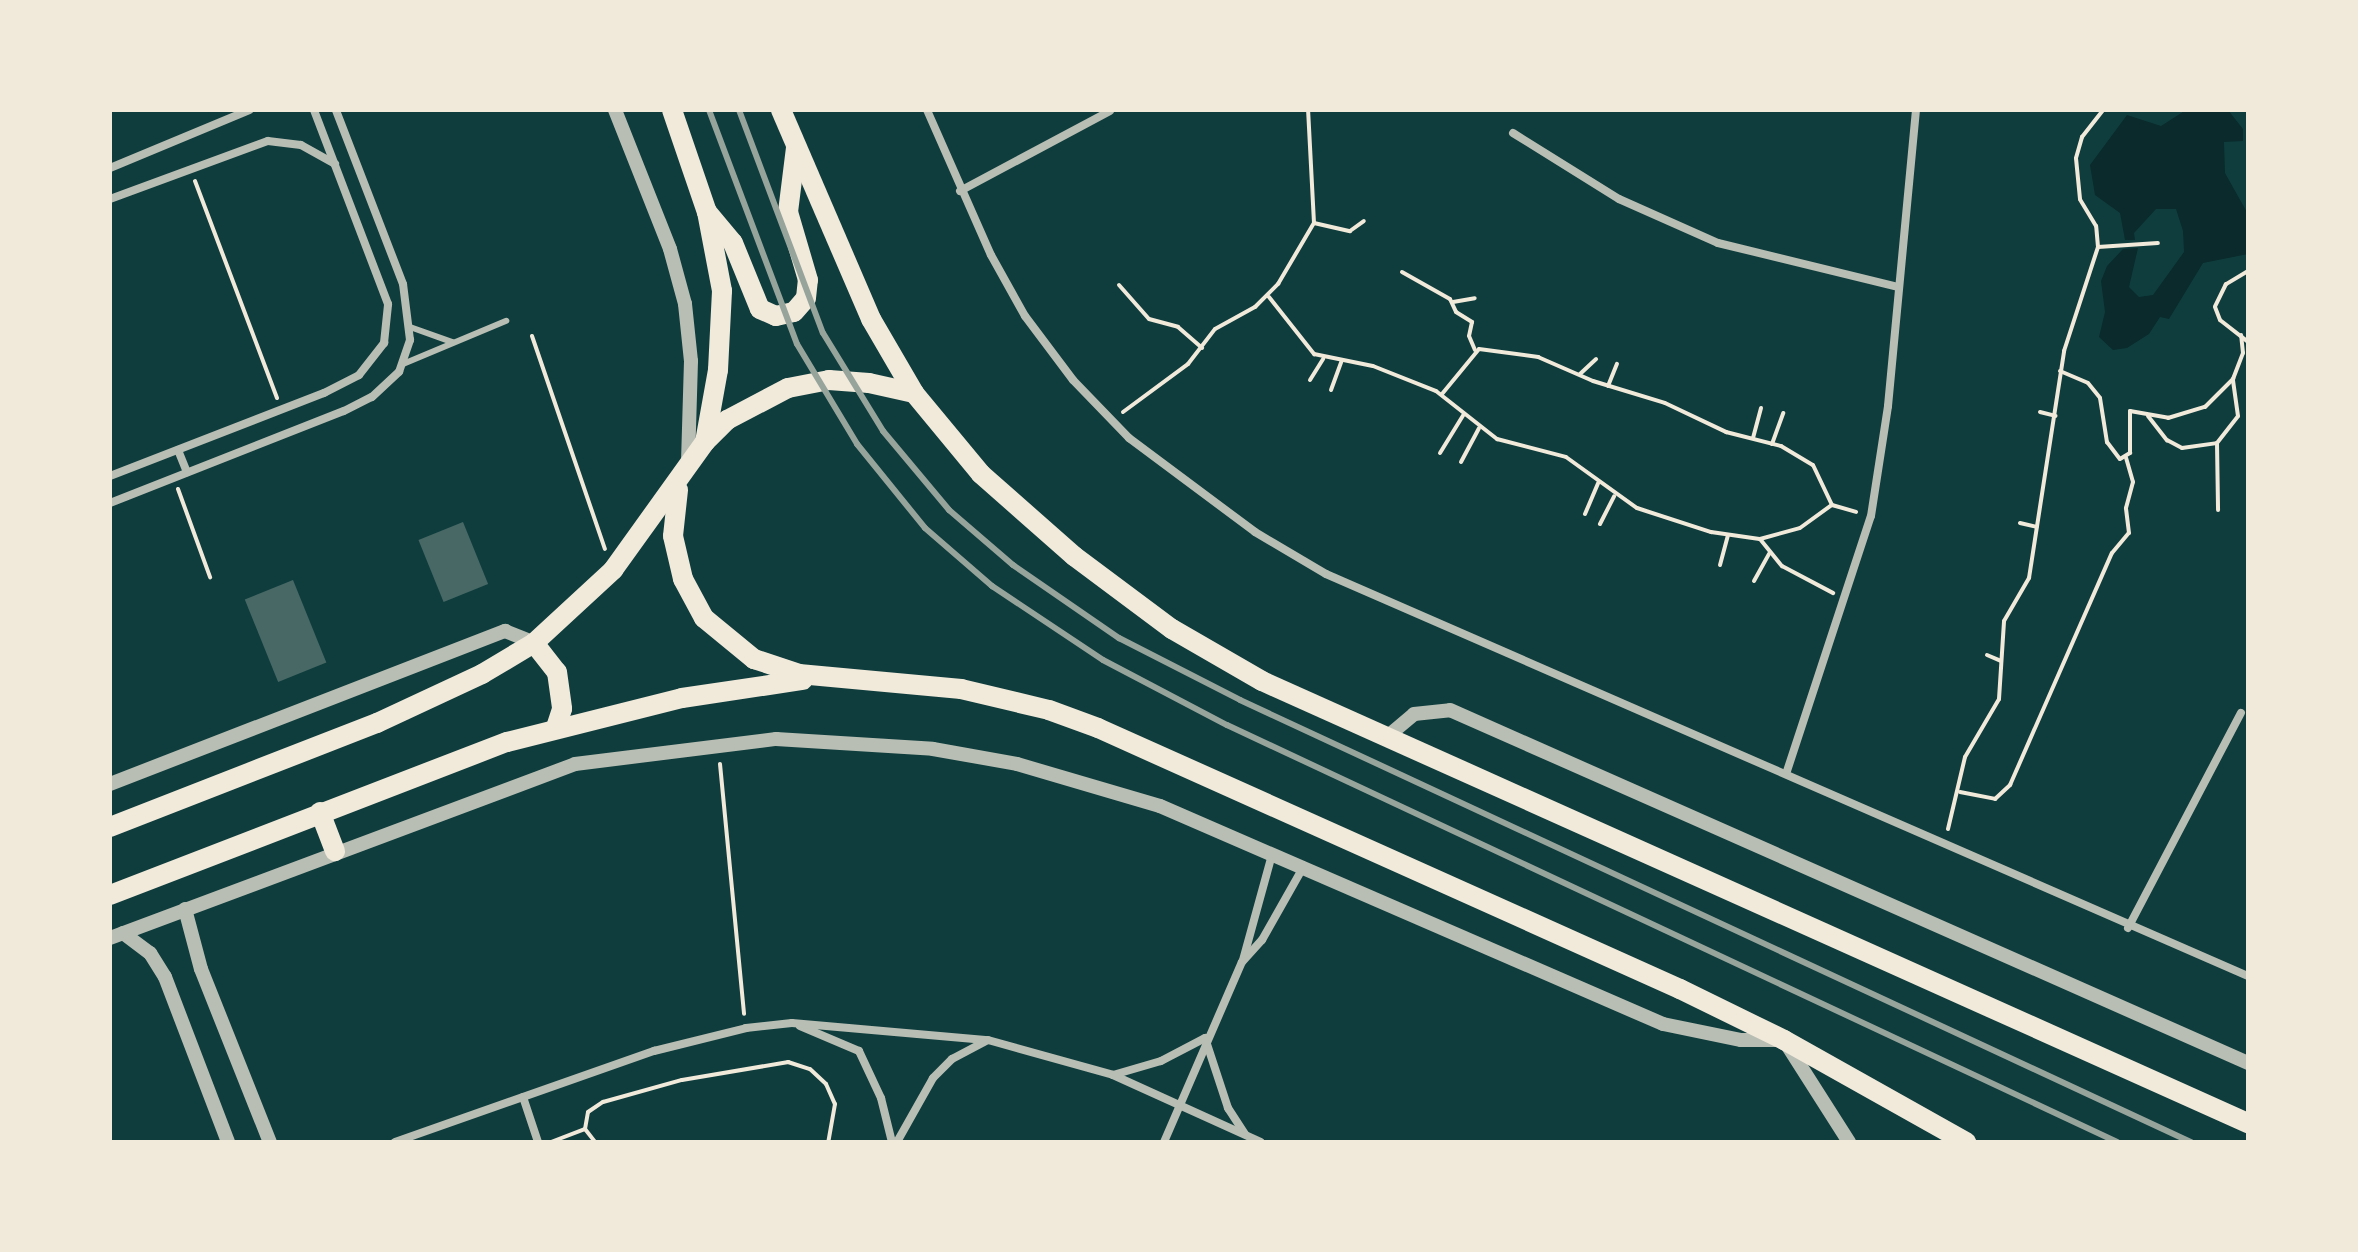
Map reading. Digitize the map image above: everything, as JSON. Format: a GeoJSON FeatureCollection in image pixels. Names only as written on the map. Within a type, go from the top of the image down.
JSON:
{"type":"FeatureCollection","features":[{"type":"Feature","properties":{"kind":"main road"},"geometry":{"type":"LineString","coordinates":[[672,110],[707,212],[717,252],[722,331],[705,442]]}},
{"type":"Feature","properties":{"kind":"main road"},"geometry":{"type":"LineString","coordinates":[[781,110],[871,319],[914,393],[991,483],[1132,601],[1262,681],[2248,1123]]}},
{"type":"Feature","properties":{"kind":"main road"},"geometry":{"type":"LineString","coordinates":[[707,212],[733,243],[760,309],[776,316],[794,312],[806,298],[808,280],[788,212],[796,148]]}},
{"type":"Feature","properties":{"kind":"main road"},"geometry":{"type":"LineString","coordinates":[[110,827],[436,697],[534,643],[613,570],[705,442],[746,407],[808,383],[849,380],[914,393]]}},
{"type":"Feature","properties":{"kind":"main road"},"geometry":{"type":"LineString","coordinates":[[684,472],[673,514],[676,558],[704,618],[754,659],[827,677],[961,689],[1049,710],[1275,806],[1784,1040],[1966,1142]]}},
{"type":"Feature","properties":{"kind":"main road"},"geometry":{"type":"LineString","coordinates":[[534,643],[557,672],[562,690],[556,727]]}},
{"type":"Feature","properties":{"kind":"main road"},"geometry":{"type":"LineString","coordinates":[[110,895],[320,812],[556,727],[682,698],[827,677]]}},
{"type":"Feature","properties":{"kind":"main road"},"geometry":{"type":"LineString","coordinates":[[320,812],[335,851]]}},
{"type":"Feature","properties":{"kind":"street"},"geometry":{"type":"LineString","coordinates":[[110,168],[249,110]]}},
{"type":"Feature","properties":{"kind":"street"},"geometry":{"type":"LineString","coordinates":[[110,476],[282,410],[359,375],[384,343],[389,324],[388,304],[314,110]]}},
{"type":"Feature","properties":{"kind":"street"},"geometry":{"type":"LineString","coordinates":[[110,503],[344,411],[386,386],[403,364],[410,327],[403,284],[336,110]]}},
{"type":"Feature","properties":{"kind":"street"},"geometry":{"type":"LineString","coordinates":[[615,110],[670,249],[685,304],[691,361],[684,472]]}},
{"type":"Feature","properties":{"kind":"street"},"geometry":{"type":"LineString","coordinates":[[927,110],[960,191],[1025,316],[1112,420],[1187,485],[1326,574],[1787,771],[2128,928],[2248,976]]}},
{"type":"Feature","properties":{"kind":"street"},"geometry":{"type":"LineString","coordinates":[[1787,771],[1846,600],[1871,516],[1888,406],[1916,110]]}},
{"type":"Feature","properties":{"kind":"street"},"geometry":{"type":"LineString","coordinates":[[960,191],[1110,111]]}},
{"type":"Feature","properties":{"kind":"street"},"geometry":{"type":"LineString","coordinates":[[1513,133],[1619,199],[1706,238],[1771,260],[1899,287]]}},
{"type":"Feature","properties":{"kind":"street"},"geometry":{"type":"LineString","coordinates":[[110,199],[268,141],[301,145],[335,164]]}},
{"type":"Feature","properties":{"kind":"street"},"geometry":{"type":"LineString","coordinates":[[178,450],[187,472]]}},
{"type":"Feature","properties":{"kind":"street"},"geometry":{"type":"LineString","coordinates":[[110,784],[505,631],[534,643]]}},
{"type":"Feature","properties":{"kind":"street"},"geometry":{"type":"LineString","coordinates":[[1388,736],[1414,714],[1450,710],[2248,1063]]}},
{"type":"Feature","properties":{"kind":"street"},"geometry":{"type":"LineString","coordinates":[[2128,928],[2241,713]]}},
{"type":"Feature","properties":{"kind":"street"},"geometry":{"type":"LineString","coordinates":[[117,936],[335,851],[575,764],[719,745],[843,740],[933,749],[1091,783],[1160,806],[1271,858],[1663,1024],[1741,1040],[1784,1040],[1849,1142]]}},
{"type":"Feature","properties":{"kind":"street"},"geometry":{"type":"LineString","coordinates":[[1164,1142],[1205,1038],[1242,962],[1271,858]]}},
{"type":"Feature","properties":{"kind":"street"},"geometry":{"type":"LineString","coordinates":[[1242,962],[1262,940],[1301,871]]}},
{"type":"Feature","properties":{"kind":"street"},"geometry":{"type":"LineString","coordinates":[[185,909],[205,981],[270,1142]]}},
{"type":"Feature","properties":{"kind":"street"},"geometry":{"type":"LineString","coordinates":[[117,936],[150,953],[165,977],[228,1142]]}},
{"type":"Feature","properties":{"kind":"street"},"geometry":{"type":"LineString","coordinates":[[792,1023],[859,1051],[881,1098],[894,1142]]}},
{"type":"Feature","properties":{"kind":"street"},"geometry":{"type":"LineString","coordinates":[[395,1142],[654,1051],[746,1028],[792,1023],[988,1040],[1113,1075],[1261,1142]]}},
{"type":"Feature","properties":{"kind":"street"},"geometry":{"type":"LineString","coordinates":[[1113,1075],[1161,1061],[1205,1038]]}},
{"type":"Feature","properties":{"kind":"street"},"geometry":{"type":"LineString","coordinates":[[1205,1038],[1228,1108],[1245,1134]]}},
{"type":"Feature","properties":{"kind":"street"},"geometry":{"type":"LineString","coordinates":[[894,1142],[933,1078],[952,1059],[988,1040]]}},
{"type":"Feature","properties":{"kind":"street"},"geometry":{"type":"LineString","coordinates":[[523,1097],[538,1142]]}},
{"type":"Feature","properties":{"kind":"lane"},"geometry":{"type":"LineString","coordinates":[[403,364],[506,321]]}},
{"type":"Feature","properties":{"kind":"lane"},"geometry":{"type":"LineString","coordinates":[[410,327],[452,342]]}},
{"type":"Feature","properties":{"kind":"path"},"geometry":{"type":"LineString","coordinates":[[1112,420],[1172,378],[1202,348],[1215,329],[1269,297],[1314,223],[1308,110]]}},
{"type":"Feature","properties":{"kind":"path"},"geometry":{"type":"LineString","coordinates":[[1943,842],[1960,792],[1965,757],[1999,699],[2004,621],[2029,578],[2056,416],[2060,371],[2071,320],[2098,247],[2096,226],[2080,199],[2075,179],[2082,137],[2103,110]]}},
{"type":"Feature","properties":{"kind":"path"},"geometry":{"type":"LineString","coordinates":[[190,168],[282,410]]}},
{"type":"Feature","properties":{"kind":"path"},"geometry":{"type":"LineString","coordinates":[[1314,223],[1350,231],[1364,221]]}},
{"type":"Feature","properties":{"kind":"path"},"geometry":{"type":"LineString","coordinates":[[2098,247],[2158,243]]}},
{"type":"Feature","properties":{"kind":"path"},"geometry":{"type":"LineString","coordinates":[[2248,271],[2226,284],[2215,307],[2220,320],[2248,342]]}},
{"type":"Feature","properties":{"kind":"path"},"geometry":{"type":"LineString","coordinates":[[1402,272],[1453,302],[1475,298]]}},
{"type":"Feature","properties":{"kind":"path"},"geometry":{"type":"LineString","coordinates":[[1119,285],[1149,319],[1178,327],[1202,348]]}},
{"type":"Feature","properties":{"kind":"path"},"geometry":{"type":"LineString","coordinates":[[1269,297],[1306,348],[1323,359],[1373,366],[1442,394],[1479,428],[1497,439],[1557,453],[1614,496],[1637,508],[1728,536],[1760,539],[1800,528],[1832,505]]}},
{"type":"Feature","properties":{"kind":"path"},"geometry":{"type":"LineString","coordinates":[[1453,302],[1456,312],[1473,325],[1469,336],[1475,350]]}},
{"type":"Feature","properties":{"kind":"path"},"geometry":{"type":"LineString","coordinates":[[1960,792],[1995,799],[2010,785],[2108,561],[2129,533],[2126,508],[2133,482],[2126,458],[2132,442],[2130,411],[2148,416],[2187,415],[2221,395],[2233,379],[2243,353],[2241,335]]}},
{"type":"Feature","properties":{"kind":"path"},"geometry":{"type":"LineString","coordinates":[[532,336],[613,570]]}},
{"type":"Feature","properties":{"kind":"path"},"geometry":{"type":"LineString","coordinates":[[1475,350],[1518,351],[1772,444],[1813,465],[1829,491],[1832,505]]}},
{"type":"Feature","properties":{"kind":"path"},"geometry":{"type":"LineString","coordinates":[[1442,394],[1475,350]]}},
{"type":"Feature","properties":{"kind":"path"},"geometry":{"type":"LineString","coordinates":[[1310,380],[1323,359]]}},
{"type":"Feature","properties":{"kind":"path"},"geometry":{"type":"LineString","coordinates":[[1580,374],[1596,359]]}},
{"type":"Feature","properties":{"kind":"path"},"geometry":{"type":"LineString","coordinates":[[1331,390],[1341,362]]}},
{"type":"Feature","properties":{"kind":"path"},"geometry":{"type":"LineString","coordinates":[[1608,386],[1617,364]]}},
{"type":"Feature","properties":{"kind":"path"},"geometry":{"type":"LineString","coordinates":[[2060,371],[2088,383],[2100,398],[2111,452],[2126,458]]}},
{"type":"Feature","properties":{"kind":"path"},"geometry":{"type":"LineString","coordinates":[[2218,510],[2217,443],[2238,416],[2233,379]]}},
{"type":"Feature","properties":{"kind":"path"},"geometry":{"type":"LineString","coordinates":[[1753,438],[1761,408]]}},
{"type":"Feature","properties":{"kind":"path"},"geometry":{"type":"LineString","coordinates":[[2040,412],[2056,416]]}},
{"type":"Feature","properties":{"kind":"path"},"geometry":{"type":"LineString","coordinates":[[1772,444],[1783,413]]}},
{"type":"Feature","properties":{"kind":"path"},"geometry":{"type":"LineString","coordinates":[[1440,453],[1464,414]]}},
{"type":"Feature","properties":{"kind":"path"},"geometry":{"type":"LineString","coordinates":[[2148,416],[2167,440],[2182,448],[2217,443]]}},
{"type":"Feature","properties":{"kind":"path"},"geometry":{"type":"LineString","coordinates":[[1461,462],[1479,428]]}},
{"type":"Feature","properties":{"kind":"path"},"geometry":{"type":"LineString","coordinates":[[174,478],[210,577]]}},
{"type":"Feature","properties":{"kind":"path"},"geometry":{"type":"LineString","coordinates":[[1585,514],[1598,483]]}},
{"type":"Feature","properties":{"kind":"path"},"geometry":{"type":"LineString","coordinates":[[1600,524],[1614,496]]}},
{"type":"Feature","properties":{"kind":"path"},"geometry":{"type":"LineString","coordinates":[[1832,505],[1871,516]]}},
{"type":"Feature","properties":{"kind":"path"},"geometry":{"type":"LineString","coordinates":[[2020,523],[2037,527]]}},
{"type":"Feature","properties":{"kind":"path"},"geometry":{"type":"LineString","coordinates":[[1720,565],[1728,536]]}},
{"type":"Feature","properties":{"kind":"path"},"geometry":{"type":"LineString","coordinates":[[1760,539],[1769,554],[1796,576],[1846,600]]}},
{"type":"Feature","properties":{"kind":"path"},"geometry":{"type":"LineString","coordinates":[[1754,581],[1769,554]]}},
{"type":"Feature","properties":{"kind":"path"},"geometry":{"type":"LineString","coordinates":[[1987,655],[2001,661]]}},
{"type":"Feature","properties":{"kind":"path"},"geometry":{"type":"LineString","coordinates":[[719,745],[746,1028]]}},
{"type":"Feature","properties":{"kind":"path"},"geometry":{"type":"LineString","coordinates":[[595,1142],[585,1129],[588,1112],[603,1102],[682,1080],[788,1062],[810,1069],[826,1084],[835,1104],[828,1142]]}},
{"type":"Feature","properties":{"kind":"path"},"geometry":{"type":"LineString","coordinates":[[551,1142],[585,1129]]}},
{"type":"Feature","properties":{"kind":"water"},"geometry":{"type":"Polygon","coordinates":[[[2186,110],[2228,110],[2243,129],[2243,141],[2224,142],[2225,173],[2248,214],[2248,254],[2203,263],[2169,319],[2160,317],[2149,334],[2127,348],[2113,350],[2099,337],[2105,312],[2101,281],[2107,266],[2123,249],[2138,248],[2129,287],[2139,297],[2153,295],[2184,252],[2183,231],[2176,209],[2156,209],[2134,233],[2135,240],[2125,240],[2120,213],[2095,195],[2090,165],[2127,115],[2161,126],[2186,110]]]}},
{"type":"Feature","properties":{"kind":"building"},"geometry":{"type":"Polygon","coordinates":[[[463,522],[488,584],[444,602],[418,540],[463,522]]]}},
{"type":"Feature","properties":{"kind":"building"},"geometry":{"type":"Polygon","coordinates":[[[293,580],[326,663],[278,682],[245,599],[293,580]]]}},
{"type":"Feature","properties":{"kind":"railway"},"geometry":{"type":"LineString","coordinates":[[709,110],[797,344],[857,444],[925,528],[992,586],[1103,660],[1227,725],[2117,1142]]}},
{"type":"Feature","properties":{"kind":"railway"},"geometry":{"type":"LineString","coordinates":[[739,110],[823,333],[883,431],[949,510],[1013,565],[1119,638],[1240,700],[2191,1142]]}}]}
